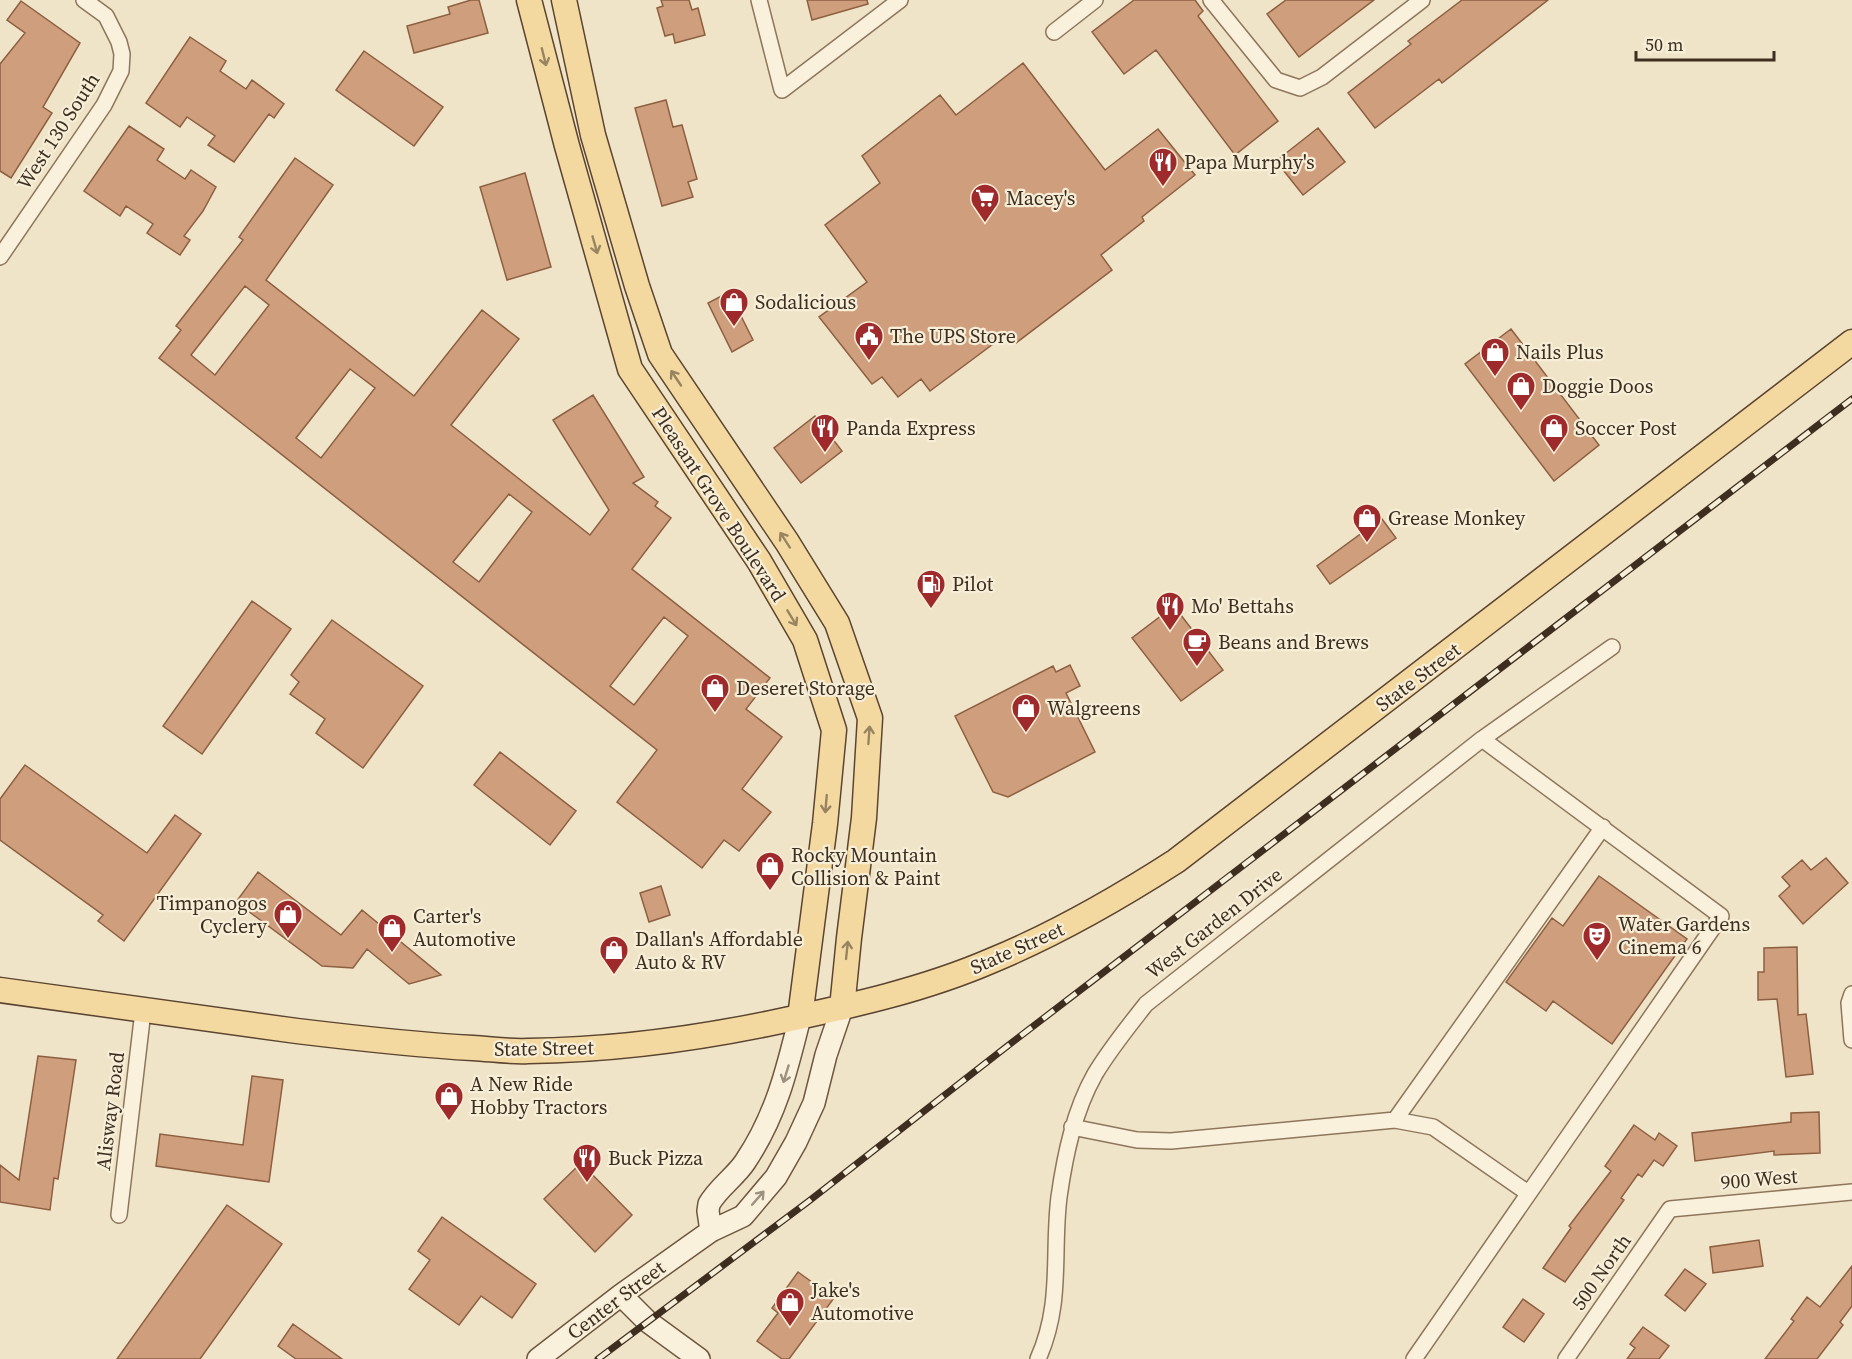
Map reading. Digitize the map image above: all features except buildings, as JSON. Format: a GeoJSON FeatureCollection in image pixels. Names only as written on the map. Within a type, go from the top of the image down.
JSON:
{"type":"FeatureCollection","features":[{"type":"Feature","properties":{"kind":"main road","name":"Pleasant Grove Boulevard"},"geometry":{"type":"LineString","coordinates":[[529,0],[567,146],[630,369],[759,561],[805,640],[834,729],[825,824],[800,1017]]}},
{"type":"Feature","properties":{"kind":"main road","name":"Pleasant Grove Boulevard"},"geometry":{"type":"LineString","coordinates":[[564,0],[593,135],[637,286],[660,354],[788,542],[837,623],[870,718],[864,818],[847,948],[842,1008]]}},
{"type":"Feature","properties":{"kind":"main road","name":"State Street"},"geometry":{"type":"LineString","coordinates":[[0,990],[372,1041],[526,1051],[597,1048],[672,1041],[735,1030],[890,996],[992,961],[1077,921],[1132,890],[1176,861],[1852,342]]}},
{"type":"Feature","properties":{"kind":"main road","name":"Center Street"},"geometry":{"type":"LineString","coordinates":[[538,1359],[621,1295],[703,1237],[743,1216],[776,1177],[796,1142],[814,1103],[826,1055],[842,1008]]}},
{"type":"Feature","properties":{"kind":"main road"},"geometry":{"type":"LineString","coordinates":[[703,1237],[709,1204],[744,1164],[768,1126],[786,1074],[800,1017]]}},
{"type":"Feature","properties":{"kind":"main road"},"geometry":{"type":"LineString","coordinates":[[621,1295],[647,1321],[699,1359]]}},
{"type":"Feature","properties":{"kind":"street","name":"West 130 South"},"geometry":{"type":"LineString","coordinates":[[0,257],[104,105],[121,71],[122,54],[119,42],[106,16],[84,0]]}},
{"type":"Feature","properties":{"kind":"street"},"geometry":{"type":"LineString","coordinates":[[759,0],[782,90],[900,0]]}},
{"type":"Feature","properties":{"kind":"street"},"geometry":{"type":"LineString","coordinates":[[1054,32],[1095,0]]}},
{"type":"Feature","properties":{"kind":"street"},"geometry":{"type":"LineString","coordinates":[[1211,0],[1276,80],[1300,88],[1322,77],[1422,0]]}},
{"type":"Feature","properties":{"kind":"street","name":"West Garden Drive"},"geometry":{"type":"LineString","coordinates":[[1038,1359],[1053,1314],[1059,1198],[1072,1126],[1094,1076],[1114,1045],[1146,1004],[1482,739],[1612,647]]}},
{"type":"Feature","properties":{"kind":"street"},"geometry":{"type":"LineString","coordinates":[[1414,1359],[1721,916],[1482,739]]}},
{"type":"Feature","properties":{"kind":"street"},"geometry":{"type":"LineString","coordinates":[[1395,1120],[1603,827]]}},
{"type":"Feature","properties":{"kind":"street"},"geometry":{"type":"LineString","coordinates":[[1852,994],[1849,1003],[1852,1040]]}},
{"type":"Feature","properties":{"kind":"street","name":"Alisway Road"},"geometry":{"type":"LineString","coordinates":[[119,1215],[143,1011]]}},
{"type":"Feature","properties":{"kind":"street"},"geometry":{"type":"LineString","coordinates":[[1072,1126],[1137,1140],[1171,1141],[1395,1120],[1433,1127],[1528,1193]]}},
{"type":"Feature","properties":{"kind":"street","name":"900 West"},"geometry":{"type":"LineString","coordinates":[[1670,1209],[1852,1192]]}},
{"type":"Feature","properties":{"kind":"street","name":"500 North"},"geometry":{"type":"LineString","coordinates":[[1566,1359],[1670,1209]]}},
{"type":"Feature","properties":{"kind":"railway"},"geometry":{"type":"LineString","coordinates":[[598,1359],[809,1201],[1010,1044],[1852,399]]}},
{"type":"Feature","properties":{"kind":"place","name":"Papa Murphy's"},"geometry":{"type":"Point","coordinates":[1163,188]}},
{"type":"Feature","properties":{"kind":"place","name":"Macey's"},"geometry":{"type":"Point","coordinates":[985,224]}},
{"type":"Feature","properties":{"kind":"place","name":"Sodalicious"},"geometry":{"type":"Point","coordinates":[734,328]}},
{"type":"Feature","properties":{"kind":"place","name":"The UPS Store"},"geometry":{"type":"Point","coordinates":[869,362]}},
{"type":"Feature","properties":{"kind":"place","name":"Nails Plus"},"geometry":{"type":"Point","coordinates":[1495,378]}},
{"type":"Feature","properties":{"kind":"place","name":"Doggie Doos"},"geometry":{"type":"Point","coordinates":[1521,412]}},
{"type":"Feature","properties":{"kind":"place","name":"Panda Express"},"geometry":{"type":"Point","coordinates":[825,454]}},
{"type":"Feature","properties":{"kind":"place","name":"Soccer Post"},"geometry":{"type":"Point","coordinates":[1554,454]}},
{"type":"Feature","properties":{"kind":"place","name":"Grease Monkey"},"geometry":{"type":"Point","coordinates":[1367,544]}},
{"type":"Feature","properties":{"kind":"place","name":"Pilot"},"geometry":{"type":"Point","coordinates":[931,610]}},
{"type":"Feature","properties":{"kind":"place","name":"Mo' Bettahs"},"geometry":{"type":"Point","coordinates":[1170,632]}},
{"type":"Feature","properties":{"kind":"place","name":"Beans and Brews"},"geometry":{"type":"Point","coordinates":[1197,668]}},
{"type":"Feature","properties":{"kind":"place","name":"Deseret Storage"},"geometry":{"type":"Point","coordinates":[715,714]}},
{"type":"Feature","properties":{"kind":"place","name":"Walgreens"},"geometry":{"type":"Point","coordinates":[1026,734]}},
{"type":"Feature","properties":{"kind":"place","name":"Rocky Mountain Collision & Paint"},"geometry":{"type":"Point","coordinates":[770,892]}},
{"type":"Feature","properties":{"kind":"place","name":"Timpanogos Cyclery"},"geometry":{"type":"Point","coordinates":[288,940]}},
{"type":"Feature","properties":{"kind":"place","name":"Carter's Automotive"},"geometry":{"type":"Point","coordinates":[392,954]}},
{"type":"Feature","properties":{"kind":"place","name":"Water Gardens Cinema 6"},"geometry":{"type":"Point","coordinates":[1597,962]}},
{"type":"Feature","properties":{"kind":"place","name":"Dallan's Affordable Auto & RV"},"geometry":{"type":"Point","coordinates":[614,976]}},
{"type":"Feature","properties":{"kind":"place","name":"A New Ride Hobby Tractors"},"geometry":{"type":"Point","coordinates":[449,1122]}},
{"type":"Feature","properties":{"kind":"place","name":"Buck Pizza"},"geometry":{"type":"Point","coordinates":[587,1184]}},
{"type":"Feature","properties":{"kind":"place","name":"Jake's Automotive"},"geometry":{"type":"Point","coordinates":[790,1328]}}]}
